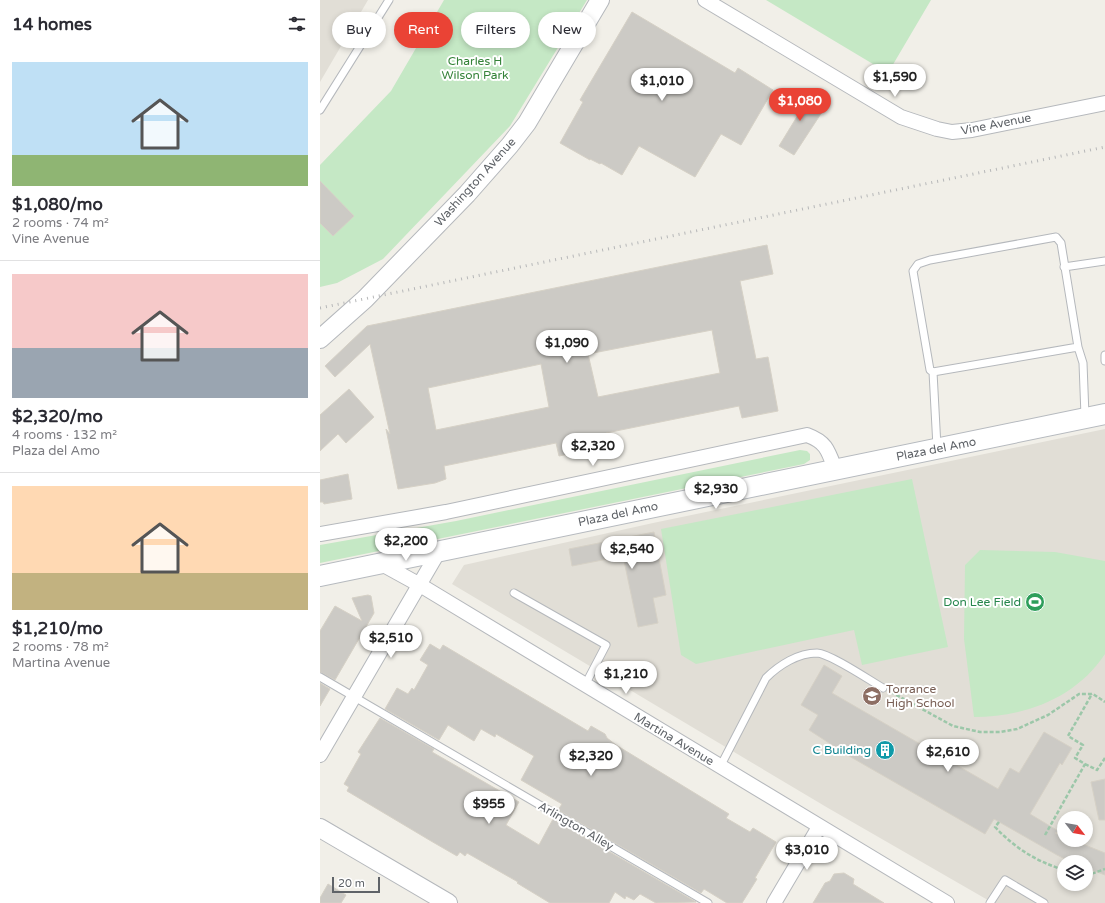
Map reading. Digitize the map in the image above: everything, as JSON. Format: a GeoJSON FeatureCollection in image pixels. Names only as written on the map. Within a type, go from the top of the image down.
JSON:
{"type":"FeatureCollection","features":[{"type":"Feature","properties":{"kind":"main road","name":"Plaza del Amo"},"geometry":{"type":"LineString","coordinates":[[320,576],[1105,414]]}},
{"type":"Feature","properties":{"kind":"street","name":"Washington Avenue"},"geometry":{"type":"LineString","coordinates":[[320,339],[365,299],[467,194],[510,145],[526,123],[600,0]]}},
{"type":"Feature","properties":{"kind":"street","name":"Vine Avenue"},"geometry":{"type":"LineString","coordinates":[[705,0],[895,113],[937,129],[952,132],[972,130],[1105,103]]}},
{"type":"Feature","properties":{"kind":"street"},"geometry":{"type":"LineString","coordinates":[[320,534],[446,512],[806,435],[820,440],[828,451],[835,469]]}},
{"type":"Feature","properties":{"kind":"street"},"geometry":{"type":"LineString","coordinates":[[320,755],[440,551]]}},
{"type":"Feature","properties":{"kind":"street","name":"Martina Avenue"},"geometry":{"type":"LineString","coordinates":[[380,563],[420,585],[947,903]]}},
{"type":"Feature","properties":{"kind":"street"},"geometry":{"type":"LineString","coordinates":[[774,903],[819,827]]}},
{"type":"Feature","properties":{"kind":"street"},"geometry":{"type":"LineString","coordinates":[[320,828],[448,903]]}},
{"type":"Feature","properties":{"kind":"lane"},"geometry":{"type":"LineString","coordinates":[[320,110],[390,0]]}},
{"type":"Feature","properties":{"kind":"lane"},"geometry":{"type":"LineString","coordinates":[[937,449],[933,372],[930,370],[913,271],[918,264],[1056,237],[1061,243],[1078,347],[1083,363],[1086,418]]}},
{"type":"Feature","properties":{"kind":"lane"},"geometry":{"type":"LineString","coordinates":[[1064,267],[1105,261]]}},
{"type":"Feature","properties":{"kind":"lane"},"geometry":{"type":"LineString","coordinates":[[933,372],[1078,347]]}},
{"type":"Feature","properties":{"kind":"lane"},"geometry":{"type":"LineString","coordinates":[[1105,355],[1105,361]]}},
{"type":"Feature","properties":{"kind":"lane"},"geometry":{"type":"LineString","coordinates":[[514,593],[606,645],[585,685]]}},
{"type":"Feature","properties":{"kind":"lane"},"geometry":{"type":"LineString","coordinates":[[720,767],[766,678],[776,668],[796,658],[819,653],[883,688]]}},
{"type":"Feature","properties":{"kind":"lane","name":"Arlington Alley"},"geometry":{"type":"LineString","coordinates":[[320,677],[708,903]]}},
{"type":"Feature","properties":{"kind":"lane"},"geometry":{"type":"LineString","coordinates":[[990,903],[1005,880],[1044,903]]}},
{"type":"Feature","properties":{"kind":"path"},"geometry":{"type":"LineString","coordinates":[[883,688],[953,726],[980,732],[1000,732],[1017,729],[1048,715],[1079,694],[1092,694],[1105,702]]}},
{"type":"Feature","properties":{"kind":"path"},"geometry":{"type":"LineString","coordinates":[[1092,694],[1068,736],[1083,745],[1075,758],[1085,764],[1097,770],[1105,758]]}},
{"type":"Feature","properties":{"kind":"path"},"geometry":{"type":"LineString","coordinates":[[1045,834],[1085,764]]}},
{"type":"Feature","properties":{"kind":"path"},"geometry":{"type":"LineString","coordinates":[[998,822],[995,828],[1024,853],[1044,864],[1057,868]]}},
{"type":"Feature","properties":{"kind":"path"},"geometry":{"type":"LineString","coordinates":[[1093,873],[1105,869]]}},
{"type":"Feature","properties":{"kind":"shaded area"},"geometry":{"type":"Polygon","coordinates":[[[320,0],[368,0],[361,12],[332,12],[332,48],[340,48],[320,82],[320,0]]]}},
{"type":"Feature","properties":{"kind":"shaded area","name":"Torrance High School"},"geometry":{"type":"Polygon","coordinates":[[[1105,429],[1105,903],[993,903],[828,808],[452,584],[464,565],[653,523],[1105,429]]]}},
{"type":"Feature","properties":{"kind":"green space","name":"Charles H Wilson Park"},"geometry":{"type":"Polygon","coordinates":[[[444,0],[587,0],[580,12],[538,12],[538,48],[558,48],[510,126],[383,259],[337,283],[320,287],[320,165],[391,91],[416,48],[453,48],[453,12],[437,12],[444,0]]]}},
{"type":"Feature","properties":{"kind":"green space"},"geometry":{"type":"Polygon","coordinates":[[[766,0],[931,0],[888,73],[766,0]]]}},
{"type":"Feature","properties":{"kind":"green space"},"geometry":{"type":"Polygon","coordinates":[[[800,450],[807,451],[810,454],[810,460],[804,464],[320,563],[320,545],[456,521],[800,450]]]}},
{"type":"Feature","properties":{"kind":"green space"},"geometry":{"type":"Polygon","coordinates":[[[912,479],[948,647],[862,665],[854,630],[696,664],[681,655],[661,529],[912,479]]]}},
{"type":"Feature","properties":{"kind":"green space","name":"Don Lee Field"},"geometry":{"type":"Polygon","coordinates":[[[980,550],[1055,552],[1105,561],[1105,654],[1093,669],[1079,682],[1048,702],[1030,709],[1012,713],[974,717],[964,639],[965,565],[980,550]]]}},
{"type":"Feature","properties":{"kind":"building"},"geometry":{"type":"Polygon","coordinates":[[[632,12],[735,73],[738,68],[773,90],[741,145],[721,134],[695,177],[639,146],[622,175],[601,163],[600,164],[590,160],[560,143],[583,102],[580,100],[632,12]]]}},
{"type":"Feature","properties":{"kind":"building"},"geometry":{"type":"Polygon","coordinates":[[[793,92],[824,109],[794,155],[779,146],[798,115],[784,107],[793,92]]]}},
{"type":"Feature","properties":{"kind":"building"},"geometry":{"type":"Polygon","coordinates":[[[320,181],[354,216],[333,236],[320,223],[320,181]]]}},
{"type":"Feature","properties":{"kind":"building"},"geometry":{"type":"Polygon","coordinates":[[[767,245],[773,274],[740,281],[756,359],[768,357],[778,411],[742,418],[739,406],[606,433],[609,446],[559,456],[556,443],[444,466],[446,479],[435,483],[398,489],[386,429],[390,434],[370,344],[335,377],[325,366],[367,326],[767,245]],[[712,330],[588,354],[598,397],[720,373],[712,330]],[[541,364],[428,388],[436,430],[549,407],[541,364]]]}},
{"type":"Feature","properties":{"kind":"building"},"geometry":{"type":"Polygon","coordinates":[[[349,389],[374,417],[346,443],[338,434],[320,451],[320,415],[349,389]]]}},
{"type":"Feature","properties":{"kind":"building"},"geometry":{"type":"Polygon","coordinates":[[[348,474],[352,499],[324,504],[323,502],[320,502],[320,480],[348,474]]]}},
{"type":"Feature","properties":{"kind":"building"},"geometry":{"type":"Polygon","coordinates":[[[654,532],[666,595],[653,598],[658,623],[638,627],[623,556],[572,566],[569,549],[654,532]]]}},
{"type":"Feature","properties":{"kind":"building"},"geometry":{"type":"Polygon","coordinates":[[[368,595],[371,596],[374,613],[335,680],[320,672],[320,631],[335,606],[362,621],[352,598],[368,595]]]}},
{"type":"Feature","properties":{"kind":"building"},"geometry":{"type":"Polygon","coordinates":[[[430,644],[440,650],[443,645],[588,731],[591,726],[605,734],[607,738],[616,745],[729,814],[726,818],[750,832],[753,828],[776,842],[755,878],[757,879],[742,903],[727,903],[704,889],[701,893],[558,810],[562,804],[521,780],[534,756],[496,734],[495,737],[481,729],[474,741],[448,725],[439,740],[385,709],[397,688],[408,694],[412,688],[414,690],[428,665],[420,660],[430,644]]]}},
{"type":"Feature","properties":{"kind":"building","name":"C Building"},"geometry":{"type":"Polygon","coordinates":[[[824,665],[842,676],[832,693],[998,789],[1010,768],[1019,773],[1044,732],[1072,748],[1062,765],[1060,763],[1030,814],[1057,830],[1057,833],[1055,833],[1057,834],[1057,847],[1090,847],[1105,853],[1105,875],[1093,871],[1093,855],[1057,855],[994,819],[985,834],[849,756],[809,730],[818,715],[801,705],[824,665]]]}},
{"type":"Feature","properties":{"kind":"building"},"geometry":{"type":"Polygon","coordinates":[[[320,683],[330,689],[320,706],[320,683]]]}},
{"type":"Feature","properties":{"kind":"building"},"geometry":{"type":"Polygon","coordinates":[[[380,718],[434,749],[432,752],[519,802],[506,825],[539,845],[553,819],[696,902],[656,903],[640,894],[634,900],[626,896],[625,899],[615,892],[609,903],[550,903],[517,883],[518,882],[467,853],[465,856],[460,852],[457,856],[431,841],[347,791],[349,787],[344,784],[361,754],[358,752],[380,718]]]}},
{"type":"Feature","properties":{"kind":"building"},"geometry":{"type":"Polygon","coordinates":[[[1105,779],[1105,820],[1099,820],[1091,782],[1105,779]]]}},
{"type":"Feature","properties":{"kind":"building"},"geometry":{"type":"Polygon","coordinates":[[[844,873],[854,879],[853,884],[884,903],[813,903],[825,883],[830,881],[834,874],[844,873]]]}},
{"type":"Feature","properties":{"kind":"building"},"geometry":{"type":"Polygon","coordinates":[[[328,884],[346,895],[341,903],[320,903],[320,898],[328,884]]]}},
{"type":"Feature","properties":{"kind":"railway"},"geometry":{"type":"LineString","coordinates":[[320,308],[1105,147]]}},
{"type":"Feature","properties":{"kind":"place","name":"Don Lee Field"},"geometry":{"type":"Point","coordinates":[1035,602]}},
{"type":"Feature","properties":{"kind":"place","name":"Torrance High School"},"geometry":{"type":"Point","coordinates":[872,696]}},
{"type":"Feature","properties":{"kind":"place","name":"C Building"},"geometry":{"type":"Point","coordinates":[885,750]}}]}
